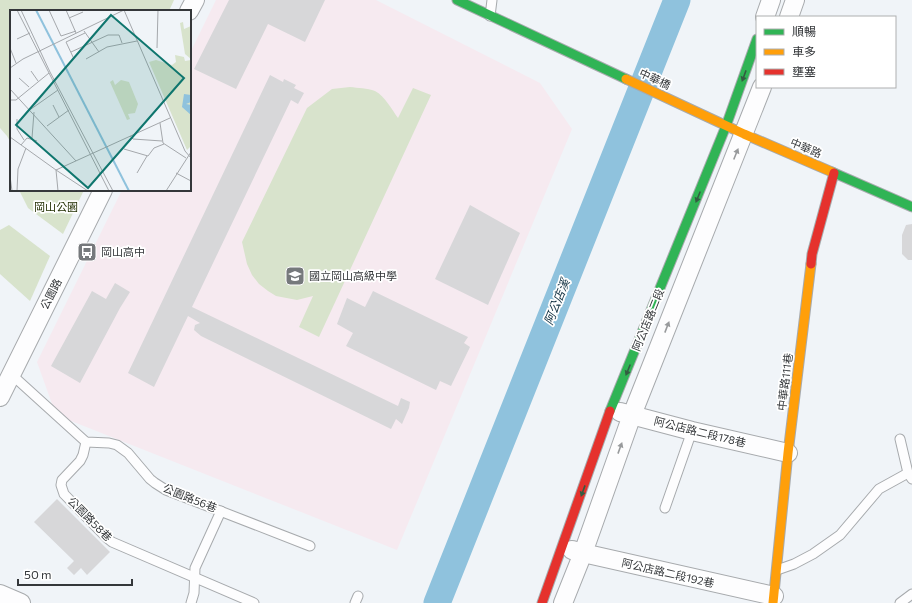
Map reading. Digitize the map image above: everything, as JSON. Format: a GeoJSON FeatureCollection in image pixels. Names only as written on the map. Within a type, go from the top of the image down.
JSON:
{"type":"FeatureCollection","features":[{"type":"Feature","properties":{"kind":"street"},"geometry":{"type":"LineString","coordinates":[[190,10],[195,0]]}},
{"type":"Feature","properties":{"kind":"street"},"geometry":{"type":"LineString","coordinates":[[457,0],[490,16]]}},
{"type":"Feature","properties":{"kind":"street"},"geometry":{"type":"LineString","coordinates":[[765,16],[771,0]]}},
{"type":"Feature","properties":{"kind":"street"},"geometry":{"type":"LineString","coordinates":[[789,16],[795,0]]}},
{"type":"Feature","properties":{"kind":"street","name":"中華橋"},"geometry":{"type":"LineString","coordinates":[[490,16],[692,110]]}},
{"type":"Feature","properties":{"kind":"street","name":"阿公店路二段"},"geometry":{"type":"LineString","coordinates":[[542,603],[612,410],[726,126],[756,42]]}},
{"type":"Feature","properties":{"kind":"street","name":"阿公店路二段"},"geometry":{"type":"LineString","coordinates":[[563,603],[583,553],[632,415],[762,88]]}},
{"type":"Feature","properties":{"kind":"street","name":"中華路"},"geometry":{"type":"LineString","coordinates":[[692,110],[912,207]]}},
{"type":"Feature","properties":{"kind":"street","name":"中華路111巷"},"geometry":{"type":"LineString","coordinates":[[774,600],[788,453],[812,254],[834,172]]}},
{"type":"Feature","properties":{"kind":"street","name":"公園路"},"geometry":{"type":"LineString","coordinates":[[0,397],[102,191]]}},
{"type":"Feature","properties":{"kind":"street"},"geometry":{"type":"LineString","coordinates":[[670,266],[688,272]]}},
{"type":"Feature","properties":{"kind":"street","name":"阿公店路二段178巷"},"geometry":{"type":"LineString","coordinates":[[612,410],[692,431],[788,453]]}},
{"type":"Feature","properties":{"kind":"street","name":"阿公店路二段192巷"},"geometry":{"type":"LineString","coordinates":[[563,546],[583,553],[774,600]]}},
{"type":"Feature","properties":{"kind":"street"},"geometry":{"type":"LineString","coordinates":[[0,594],[21,603]]}},
{"type":"Feature","properties":{"kind":"lane"},"geometry":{"type":"LineString","coordinates":[[490,16],[492,0]]}},
{"type":"Feature","properties":{"kind":"lane"},"geometry":{"type":"LineString","coordinates":[[11,374],[86,442]]}},
{"type":"Feature","properties":{"kind":"lane"},"geometry":{"type":"LineString","coordinates":[[665,508],[692,431]]}},
{"type":"Feature","properties":{"kind":"lane"},"geometry":{"type":"LineString","coordinates":[[777,570],[794,564],[819,550],[840,535],[879,489],[910,476],[900,439]]}},
{"type":"Feature","properties":{"kind":"lane","name":"公園路56巷"},"geometry":{"type":"LineString","coordinates":[[86,442],[109,443],[117,445],[128,453],[155,484],[166,490],[310,546]]}},
{"type":"Feature","properties":{"kind":"lane","name":"公園路58巷"},"geometry":{"type":"LineString","coordinates":[[86,442],[80,461],[62,480],[60,485],[64,494],[112,542],[194,578]]}},
{"type":"Feature","properties":{"kind":"lane"},"geometry":{"type":"LineString","coordinates":[[192,603],[195,568],[221,511]]}},
{"type":"Feature","properties":{"kind":"lane"},"geometry":{"type":"LineString","coordinates":[[194,578],[254,603]]}},
{"type":"Feature","properties":{"kind":"lane"},"geometry":{"type":"LineString","coordinates":[[900,603],[912,594]]}},
{"type":"Feature","properties":{"kind":"shaded area","name":"國立岡山高級中學"},"geometry":{"type":"Polygon","coordinates":[[[216,0],[376,0],[540,83],[572,129],[397,550],[56,415],[37,362],[122,191],[191,191],[191,51],[216,0]]]}},
{"type":"Feature","properties":{"kind":"green space"},"geometry":{"type":"Polygon","coordinates":[[[0,0],[174,0],[169,10],[10,10],[10,141],[0,128],[0,0]]]}},
{"type":"Feature","properties":{"kind":"green space"},"geometry":{"type":"Polygon","coordinates":[[[350,87],[369,89],[379,93],[398,118],[413,88],[431,95],[319,337],[299,327],[313,296],[297,300],[276,296],[268,291],[259,284],[252,275],[247,264],[242,242],[307,108],[332,89],[350,87]]]}},
{"type":"Feature","properties":{"kind":"green space","name":"岡山公園"},"geometry":{"type":"Polygon","coordinates":[[[20,191],[84,191],[63,234],[28,208],[20,191]]]}},
{"type":"Feature","properties":{"kind":"green space"},"geometry":{"type":"Polygon","coordinates":[[[9,225],[50,256],[30,301],[0,274],[0,230],[9,225]]]}},
{"type":"Feature","properties":{"kind":"building"},"geometry":{"type":"Polygon","coordinates":[[[229,0],[325,0],[305,42],[268,24],[236,89],[194,69],[229,0]]]}},
{"type":"Feature","properties":{"kind":"building"},"geometry":{"type":"Polygon","coordinates":[[[270,75],[283,82],[284,79],[296,85],[294,88],[304,93],[298,104],[291,100],[192,307],[398,406],[401,398],[410,402],[402,424],[396,419],[391,429],[201,336],[194,330],[195,325],[200,323],[188,316],[154,387],[128,373],[270,75]]]}},
{"type":"Feature","properties":{"kind":"building"},"geometry":{"type":"Polygon","coordinates":[[[470,205],[520,233],[488,305],[435,279],[470,205]]]}},
{"type":"Feature","properties":{"kind":"building"},"geometry":{"type":"Polygon","coordinates":[[[912,224],[912,260],[908,260],[902,254],[902,235],[906,225],[912,224]]]}},
{"type":"Feature","properties":{"kind":"building"},"geometry":{"type":"Polygon","coordinates":[[[115,283],[130,292],[80,383],[51,366],[92,291],[106,299],[115,283]]]}},
{"type":"Feature","properties":{"kind":"building"},"geometry":{"type":"Polygon","coordinates":[[[373,291],[468,337],[464,343],[470,347],[451,386],[440,381],[436,390],[346,346],[353,333],[337,324],[347,298],[365,307],[373,291]]]}},
{"type":"Feature","properties":{"kind":"building"},"geometry":{"type":"Polygon","coordinates":[[[57,499],[110,552],[87,575],[81,568],[74,575],[67,568],[74,561],[34,522],[57,499]]]}},
{"type":"Feature","properties":{"kind":"waterway","name":"阿公店溪"},"geometry":{"type":"LineString","coordinates":[[437,603],[677,0]]}},
{"type":"Feature","properties":{"kind":"traffic: fast"},"geometry":{"type":"LineString","coordinates":[[457,0],[626,79]]}},
{"type":"Feature","properties":{"kind":"traffic: fast"},"geometry":{"type":"LineString","coordinates":[[610,411],[726,126],[756,42]]}},
{"type":"Feature","properties":{"kind":"traffic: fast"},"geometry":{"type":"LineString","coordinates":[[832,172],[912,207]]}},
{"type":"Feature","properties":{"kind":"traffic: slow"},"geometry":{"type":"LineString","coordinates":[[626,79],[744,134],[832,172]]}},
{"type":"Feature","properties":{"kind":"traffic: slow"},"geometry":{"type":"LineString","coordinates":[[773,603],[788,453],[811,264]]}},
{"type":"Feature","properties":{"kind":"traffic: jam"},"geometry":{"type":"LineString","coordinates":[[811,264],[812,254],[834,173]]}},
{"type":"Feature","properties":{"kind":"traffic: jam"},"geometry":{"type":"LineString","coordinates":[[542,603],[610,411]]}},
{"type":"Feature","properties":{"kind":"place","name":"岡山高中"},"geometry":{"type":"Point","coordinates":[87,252]}},
{"type":"Feature","properties":{"kind":"place","name":"國立岡山高級中學"},"geometry":{"type":"Point","coordinates":[295,276]}}]}
